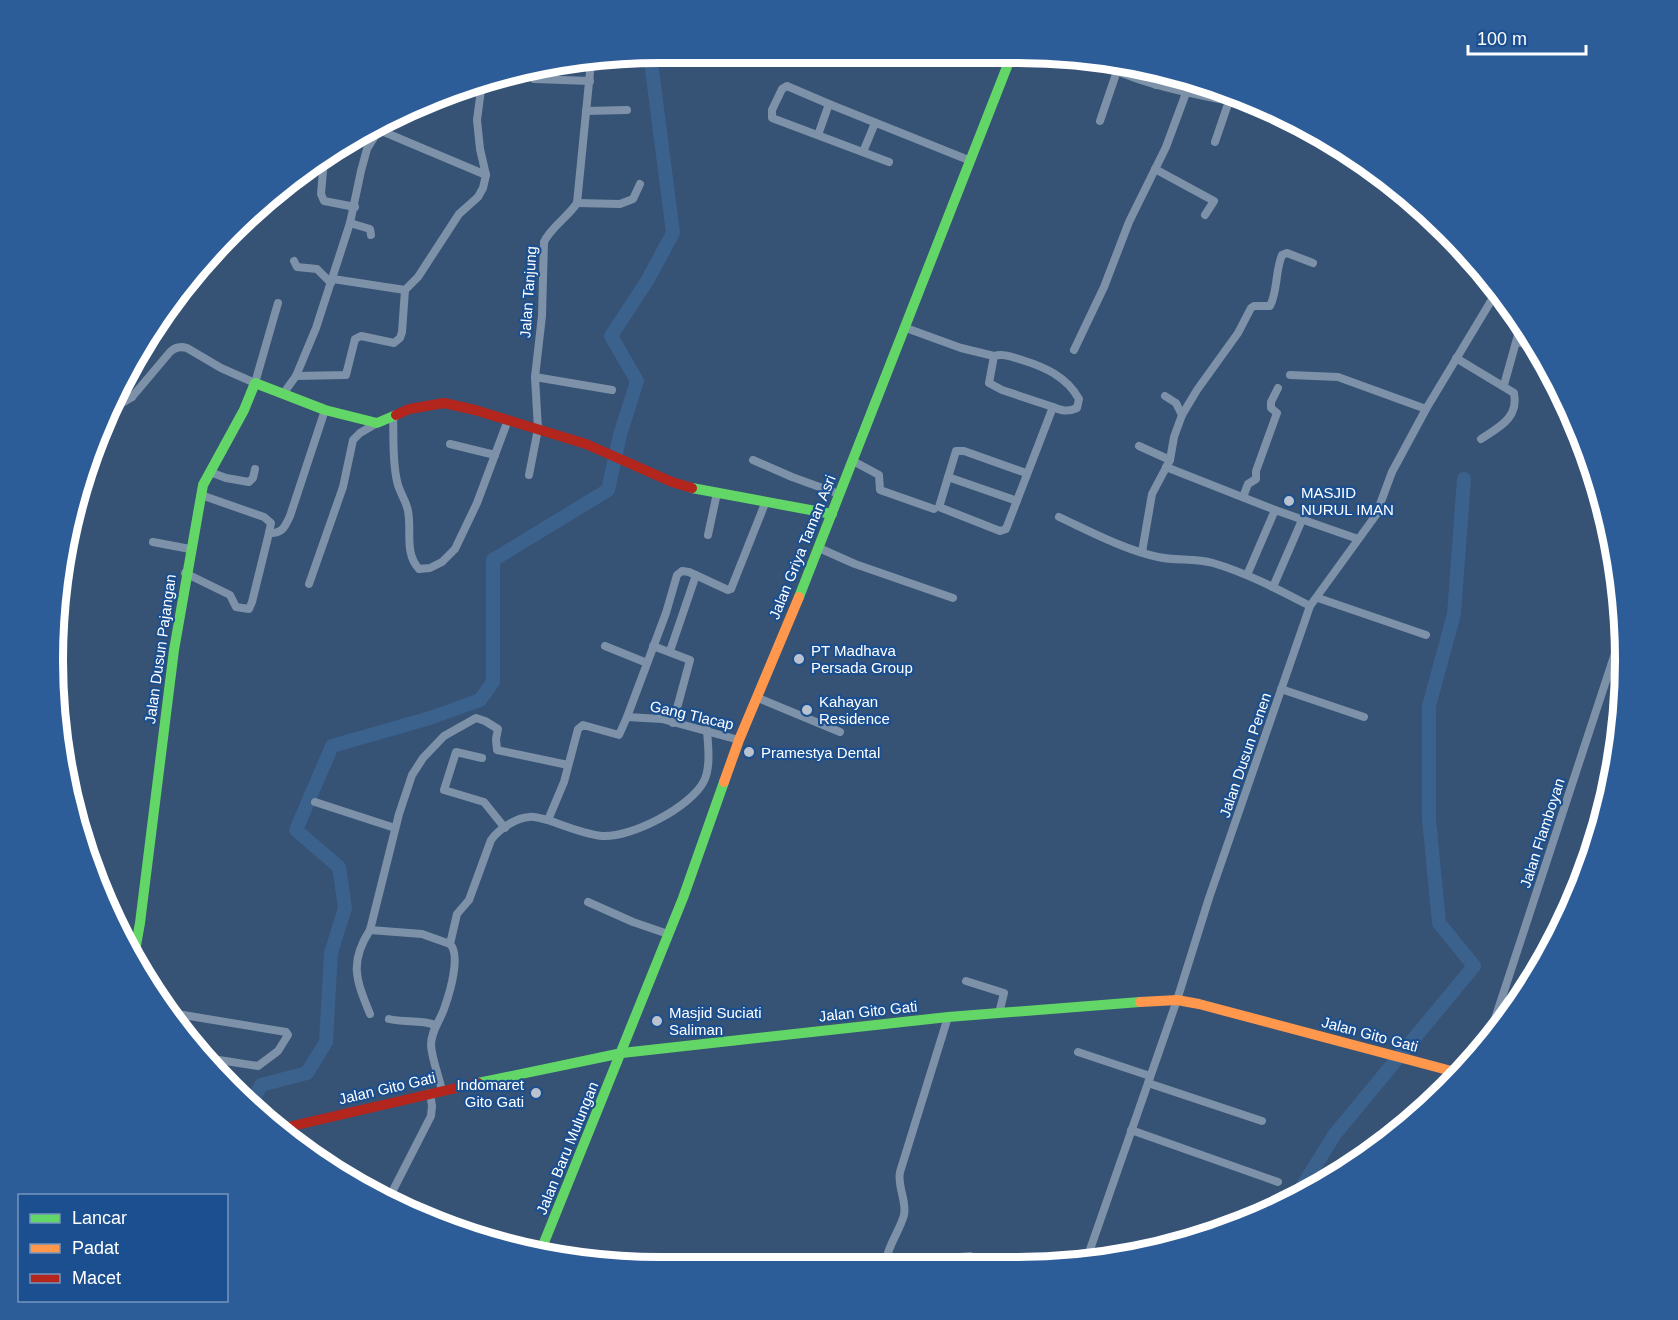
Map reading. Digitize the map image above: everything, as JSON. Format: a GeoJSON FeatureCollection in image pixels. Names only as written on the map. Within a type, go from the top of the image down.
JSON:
{"type":"FeatureCollection","features":[{"type":"Feature","properties":{"kind":"street","name":"Jalan Griya Taman Asri"},"geometry":{"type":"LineString","coordinates":[[622,1053],[739,740],[819,548],[1009,63]]}},
{"type":"Feature","properties":{"kind":"street"},"geometry":{"type":"LineString","coordinates":[[591,67],[577,202],[620,204],[633,199],[640,184]]}},
{"type":"Feature","properties":{"kind":"street"},"geometry":{"type":"LineString","coordinates":[[1100,122],[1117,71]]}},
{"type":"Feature","properties":{"kind":"street"},"geometry":{"type":"LineString","coordinates":[[1119,72],[1156,85],[1225,100]]}},
{"type":"Feature","properties":{"kind":"street"},"geometry":{"type":"LineString","coordinates":[[533,76],[534,79],[590,81]]}},
{"type":"Feature","properties":{"kind":"street"},"geometry":{"type":"LineString","coordinates":[[1156,85],[1157,79]]}},
{"type":"Feature","properties":{"kind":"street"},"geometry":{"type":"LineString","coordinates":[[889,162],[772,118],[772,110],[782,88],[788,86],[971,161]]}},
{"type":"Feature","properties":{"kind":"street"},"geometry":{"type":"LineString","coordinates":[[296,376],[346,375],[355,339],[361,336],[394,343],[400,338],[405,290],[418,277],[459,214],[478,197],[486,175],[477,131],[481,91]]}},
{"type":"Feature","properties":{"kind":"street"},"geometry":{"type":"LineString","coordinates":[[1074,350],[1104,287],[1129,222],[1166,147],[1186,93]]}},
{"type":"Feature","properties":{"kind":"street"},"geometry":{"type":"LineString","coordinates":[[1215,142],[1228,101]]}},
{"type":"Feature","properties":{"kind":"street"},"geometry":{"type":"LineString","coordinates":[[818,135],[829,104]]}},
{"type":"Feature","properties":{"kind":"street"},"geometry":{"type":"LineString","coordinates":[[586,111],[627,110]]}},
{"type":"Feature","properties":{"kind":"street"},"geometry":{"type":"LineString","coordinates":[[863,152],[875,123]]}},
{"type":"Feature","properties":{"kind":"street"},"geometry":{"type":"LineString","coordinates":[[382,132],[486,175]]}},
{"type":"Feature","properties":{"kind":"street"},"geometry":{"type":"LineString","coordinates":[[283,394],[296,376],[316,328],[355,207],[364,160],[372,137]]}},
{"type":"Feature","properties":{"kind":"street"},"geometry":{"type":"LineString","coordinates":[[323,167],[321,194],[324,201],[355,207]]}},
{"type":"Feature","properties":{"kind":"street"},"geometry":{"type":"LineString","coordinates":[[1155,169],[1214,201],[1205,215]]}},
{"type":"Feature","properties":{"kind":"street","name":"Jalan Tanjung"},"geometry":{"type":"LineString","coordinates":[[529,475],[538,429],[535,377],[542,316],[544,242],[548,234],[570,214],[577,202]]}},
{"type":"Feature","properties":{"kind":"street"},"geometry":{"type":"LineString","coordinates":[[350,223],[370,229],[371,235]]}},
{"type":"Feature","properties":{"kind":"street"},"geometry":{"type":"LineString","coordinates":[[1142,552],[1152,494],[1168,464],[1182,415],[1238,333],[1251,308],[1270,306],[1282,255],[1287,254],[1313,263]]}},
{"type":"Feature","properties":{"kind":"street"},"geometry":{"type":"LineString","coordinates":[[294,261],[297,267],[316,269],[332,281],[405,290]]}},
{"type":"Feature","properties":{"kind":"street","name":"Jalan Dusun Penen"},"geometry":{"type":"LineString","coordinates":[[1089,1253],[1310,606],[1376,515],[1392,472],[1426,409],[1493,298]]}},
{"type":"Feature","properties":{"kind":"street"},"geometry":{"type":"LineString","coordinates":[[255,383],[278,303]]}},
{"type":"Feature","properties":{"kind":"street"},"geometry":{"type":"LineString","coordinates":[[906,328],[961,348],[994,356],[1000,354],[1009,356],[1042,366],[1063,379],[1075,391],[1079,399],[1077,408],[1069,412],[1060,411],[988,383],[994,356]]}},
{"type":"Feature","properties":{"kind":"street"},"geometry":{"type":"LineString","coordinates":[[1504,385],[1519,336]]}},
{"type":"Feature","properties":{"kind":"street"},"geometry":{"type":"LineString","coordinates":[[1518,342],[1524,344]]}},
{"type":"Feature","properties":{"kind":"street"},"geometry":{"type":"LineString","coordinates":[[122,403],[132,397],[174,348],[181,347],[187,348],[221,368],[283,394],[325,410],[377,423]]}},
{"type":"Feature","properties":{"kind":"street"},"geometry":{"type":"LineString","coordinates":[[1456,358],[1514,393],[1514,411],[1509,419],[1481,439]]}},
{"type":"Feature","properties":{"kind":"street"},"geometry":{"type":"LineString","coordinates":[[1290,375],[1338,377],[1426,409]]}},
{"type":"Feature","properties":{"kind":"street"},"geometry":{"type":"LineString","coordinates":[[535,377],[612,390]]}},
{"type":"Feature","properties":{"kind":"street","name":"Jalan Dusun Pajangan"},"geometry":{"type":"LineString","coordinates":[[136,945],[185,573],[201,495],[210,472],[244,410],[255,383]]}},
{"type":"Feature","properties":{"kind":"street"},"geometry":{"type":"LineString","coordinates":[[1243,497],[1248,484],[1256,479],[1256,471],[1277,413],[1271,408],[1271,402],[1278,388]]}},
{"type":"Feature","properties":{"kind":"street"},"geometry":{"type":"LineString","coordinates":[[125,396],[132,397]]}},
{"type":"Feature","properties":{"kind":"street"},"geometry":{"type":"LineString","coordinates":[[1165,396],[1176,403],[1182,415]]}},
{"type":"Feature","properties":{"kind":"street"},"geometry":{"type":"LineString","coordinates":[[309,584],[343,487],[353,440],[360,433],[393,416],[416,408],[444,404],[475,410],[586,444],[672,482],[717,493],[832,514]]}},
{"type":"Feature","properties":{"kind":"street"},"geometry":{"type":"LineString","coordinates":[[1026,473],[961,450],[956,451],[939,507],[1004,531],[1008,526],[1026,473],[1053,407]]}},
{"type":"Feature","properties":{"kind":"street"},"geometry":{"type":"LineString","coordinates":[[269,533],[277,534],[286,524],[325,410]]}},
{"type":"Feature","properties":{"kind":"street"},"geometry":{"type":"LineString","coordinates":[[393,416],[397,484],[409,514],[409,546],[414,564],[419,569],[436,565],[455,549],[477,504],[508,420]]}},
{"type":"Feature","properties":{"kind":"street"},"geometry":{"type":"LineString","coordinates":[[450,444],[495,455]]}},
{"type":"Feature","properties":{"kind":"street"},"geometry":{"type":"LineString","coordinates":[[1139,446],[1168,464],[1243,497],[1358,539]]}},
{"type":"Feature","properties":{"kind":"street"},"geometry":{"type":"LineString","coordinates":[[753,460],[839,494]]}},
{"type":"Feature","properties":{"kind":"street"},"geometry":{"type":"LineString","coordinates":[[853,461],[879,475],[880,490],[934,509]]}},
{"type":"Feature","properties":{"kind":"street"},"geometry":{"type":"LineString","coordinates":[[210,472],[226,478],[249,482],[253,478],[255,469]]}},
{"type":"Feature","properties":{"kind":"street"},"geometry":{"type":"LineString","coordinates":[[948,477],[1017,501]]}},
{"type":"Feature","properties":{"kind":"street"},"geometry":{"type":"LineString","coordinates":[[708,535],[717,493]]}},
{"type":"Feature","properties":{"kind":"street"},"geometry":{"type":"LineString","coordinates":[[185,573],[230,595],[236,607],[249,609],[269,533],[271,523],[264,517],[201,495]]}},
{"type":"Feature","properties":{"kind":"street"},"geometry":{"type":"LineString","coordinates":[[627,717],[677,575],[682,571],[728,590],[731,589],[766,501]]}},
{"type":"Feature","properties":{"kind":"street"},"geometry":{"type":"LineString","coordinates":[[1247,575],[1275,510]]}},
{"type":"Feature","properties":{"kind":"street"},"geometry":{"type":"LineString","coordinates":[[1059,517],[1097,535],[1142,552],[1171,559],[1204,561],[1247,575],[1310,606]]}},
{"type":"Feature","properties":{"kind":"street"},"geometry":{"type":"LineString","coordinates":[[1273,587],[1302,520]]}},
{"type":"Feature","properties":{"kind":"street"},"geometry":{"type":"LineString","coordinates":[[153,542],[190,549]]}},
{"type":"Feature","properties":{"kind":"street"},"geometry":{"type":"LineString","coordinates":[[819,548],[855,564],[953,598]]}},
{"type":"Feature","properties":{"kind":"street"},"geometry":{"type":"LineString","coordinates":[[670,651],[696,575]]}},
{"type":"Feature","properties":{"kind":"street"},"geometry":{"type":"LineString","coordinates":[[1318,598],[1425,635]]}},
{"type":"Feature","properties":{"kind":"street"},"geometry":{"type":"LineString","coordinates":[[605,646],[647,663]]}},
{"type":"Feature","properties":{"kind":"street"},"geometry":{"type":"LineString","coordinates":[[653,646],[689,658],[690,661],[673,723]]}},
{"type":"Feature","properties":{"kind":"street","name":"Jalan Flamboyan"},"geometry":{"type":"LineString","coordinates":[[1495,1019],[1615,654]]}},
{"type":"Feature","properties":{"kind":"street"},"geometry":{"type":"LineString","coordinates":[[1281,688],[1364,717]]}},
{"type":"Feature","properties":{"kind":"street"},"geometry":{"type":"LineString","coordinates":[[758,698],[840,732]]}},
{"type":"Feature","properties":{"kind":"street","name":"Gang Tlacap"},"geometry":{"type":"LineString","coordinates":[[548,820],[564,782],[578,729],[583,725],[619,735],[627,717],[662,719],[739,740]]}},
{"type":"Feature","properties":{"kind":"street"},"geometry":{"type":"LineString","coordinates":[[370,1014],[355,964],[361,945],[370,930],[395,828],[412,776],[423,758],[444,736],[472,719],[485,721],[498,729],[497,750],[568,765]]}},
{"type":"Feature","properties":{"kind":"street"},"geometry":{"type":"LineString","coordinates":[[450,944],[458,914],[469,900],[496,833],[514,821],[529,817],[548,820],[600,836],[627,833],[650,824],[690,797],[705,780],[707,730]]}},
{"type":"Feature","properties":{"kind":"street"},"geometry":{"type":"LineString","coordinates":[[482,758],[456,752],[444,790],[484,801],[505,828]]}},
{"type":"Feature","properties":{"kind":"street"},"geometry":{"type":"LineString","coordinates":[[315,802],[395,828]]}},
{"type":"Feature","properties":{"kind":"street"},"geometry":{"type":"LineString","coordinates":[[588,902],[633,922],[668,934]]}},
{"type":"Feature","properties":{"kind":"street"},"geometry":{"type":"LineString","coordinates":[[370,930],[422,934],[450,944],[455,952],[454,971],[445,1006],[435,1025],[431,1046],[442,1091]]}},
{"type":"Feature","properties":{"kind":"street"},"geometry":{"type":"LineString","coordinates":[[966,981],[1004,993],[999,1013]]}},
{"type":"Feature","properties":{"kind":"street","name":"Jalan Gito Gati"},"geometry":{"type":"LineString","coordinates":[[288,1127],[430,1093],[622,1053],[948,1017],[1177,999],[1451,1071]]}},
{"type":"Feature","properties":{"kind":"street"},"geometry":{"type":"LineString","coordinates":[[180,1014],[286,1032],[288,1035],[278,1052],[258,1066],[216,1060]]}},
{"type":"Feature","properties":{"kind":"street"},"geometry":{"type":"LineString","coordinates":[[887,1257],[904,1215],[898,1179],[948,1017]]}},
{"type":"Feature","properties":{"kind":"street"},"geometry":{"type":"LineString","coordinates":[[389,1019],[427,1022],[435,1025]]}},
{"type":"Feature","properties":{"kind":"street"},"geometry":{"type":"LineString","coordinates":[[1078,1052],[1262,1121]]}},
{"type":"Feature","properties":{"kind":"street","name":"Jalan Baru Mulungan"},"geometry":{"type":"LineString","coordinates":[[543,1246],[622,1053]]}},
{"type":"Feature","properties":{"kind":"street"},"geometry":{"type":"LineString","coordinates":[[392,1193],[431,1116],[430,1093]]}},
{"type":"Feature","properties":{"kind":"street"},"geometry":{"type":"LineString","coordinates":[[1131,1130],[1278,1182]]}},
{"type":"Feature","properties":{"kind":"waterway"},"geometry":{"type":"LineString","coordinates":[[254,1098],[261,1085],[307,1073],[326,1042],[331,953],[345,908],[339,867],[296,830],[332,746],[430,718],[480,700],[493,682],[493,560],[608,490],[620,435],[637,381],[611,336],[647,281],[673,233],[651,63]]}},
{"type":"Feature","properties":{"kind":"waterway"},"geometry":{"type":"LineString","coordinates":[[1304,1183],[1335,1134],[1474,966],[1439,923],[1429,819],[1429,706],[1454,614],[1464,479]]}},
{"type":"Feature","properties":{"kind":"traffic: fast"},"geometry":{"type":"LineString","coordinates":[[799,597],[1008,63]]}},
{"type":"Feature","properties":{"kind":"traffic: fast"},"geometry":{"type":"LineString","coordinates":[[136,945],[174,650],[203,485],[244,410],[255,383],[325,410],[377,423],[396,415]]}},
{"type":"Feature","properties":{"kind":"traffic: fast"},"geometry":{"type":"LineString","coordinates":[[692,488],[832,514]]}},
{"type":"Feature","properties":{"kind":"traffic: fast"},"geometry":{"type":"LineString","coordinates":[[543,1246],[683,898],[724,782]]}},
{"type":"Feature","properties":{"kind":"traffic: fast"},"geometry":{"type":"LineString","coordinates":[[478,1083],[622,1053],[948,1017],[1140,1002]]}},
{"type":"Feature","properties":{"kind":"traffic: slow"},"geometry":{"type":"LineString","coordinates":[[724,782],[739,740],[799,597]]}},
{"type":"Feature","properties":{"kind":"traffic: slow"},"geometry":{"type":"LineString","coordinates":[[1140,1002],[1177,1000],[1199,1004],[1451,1071]]}},
{"type":"Feature","properties":{"kind":"traffic: jam"},"geometry":{"type":"LineString","coordinates":[[396,415],[409,409],[444,403],[475,410],[586,444],[672,482],[692,488]]}},
{"type":"Feature","properties":{"kind":"traffic: jam"},"geometry":{"type":"LineString","coordinates":[[288,1127],[478,1083]]}},
{"type":"Feature","properties":{"kind":"place","name":"MASJID NURUL IMAN"},"geometry":{"type":"Point","coordinates":[1289,501]}},
{"type":"Feature","properties":{"kind":"place","name":"PT Madhava Persada Group"},"geometry":{"type":"Point","coordinates":[799,659]}},
{"type":"Feature","properties":{"kind":"place","name":"Kahayan Residence"},"geometry":{"type":"Point","coordinates":[807,710]}},
{"type":"Feature","properties":{"kind":"place","name":"Pramestya Dental"},"geometry":{"type":"Point","coordinates":[749,752]}},
{"type":"Feature","properties":{"kind":"place","name":"Masjid Suciati Saliman"},"geometry":{"type":"Point","coordinates":[657,1021]}},
{"type":"Feature","properties":{"kind":"place","name":"Indomaret Gito Gati"},"geometry":{"type":"Point","coordinates":[536,1093]}}]}
